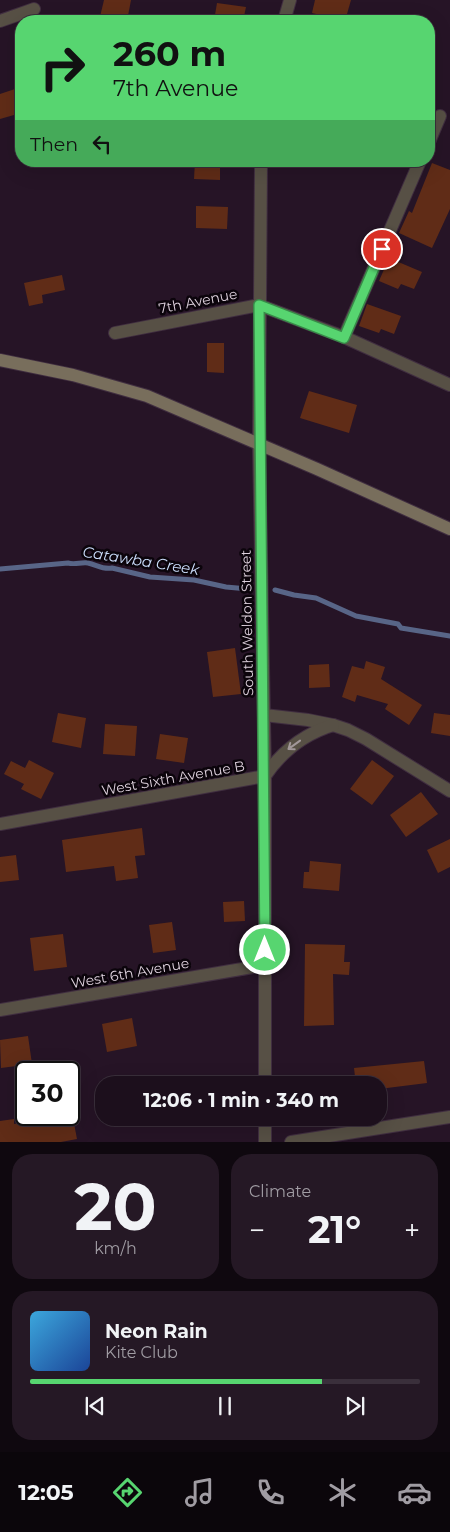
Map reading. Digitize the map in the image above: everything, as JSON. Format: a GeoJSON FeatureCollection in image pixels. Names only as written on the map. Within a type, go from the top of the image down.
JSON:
{"type":"FeatureCollection","features":[{"type":"Feature","properties":{"kind":"main road"},"geometry":{"type":"LineString","coordinates":[[0,360],[73,375],[138,394],[259,444],[450,529]]}},
{"type":"Feature","properties":{"kind":"street"},"geometry":{"type":"LineString","coordinates":[[286,15],[290,0]]}},
{"type":"Feature","properties":{"kind":"street"},"geometry":{"type":"LineString","coordinates":[[17,15],[34,9]]}},
{"type":"Feature","properties":{"kind":"street"},"geometry":{"type":"LineString","coordinates":[[0,21],[15,16]]}},
{"type":"Feature","properties":{"kind":"street"},"geometry":{"type":"LineString","coordinates":[[435,128],[440,116]]}},
{"type":"Feature","properties":{"kind":"street","name":"South Weldon Street"},"geometry":{"type":"LineString","coordinates":[[260,167],[259,444],[265,776],[265,1076]]}},
{"type":"Feature","properties":{"kind":"street"},"geometry":{"type":"LineString","coordinates":[[344,338],[417,167]]}},
{"type":"Feature","properties":{"kind":"street"},"geometry":{"type":"LineString","coordinates":[[259,305],[344,338],[450,385]]}},
{"type":"Feature","properties":{"kind":"street","name":"7th Avenue"},"geometry":{"type":"LineString","coordinates":[[115,332],[259,305]]}},
{"type":"Feature","properties":{"kind":"street"},"geometry":{"type":"LineString","coordinates":[[264,715],[334,725],[366,739],[450,792]]}},
{"type":"Feature","properties":{"kind":"street","name":"West Sixth Avenue B"},"geometry":{"type":"LineString","coordinates":[[0,824],[265,776],[276,761],[297,742],[312,733],[334,725]]}},
{"type":"Feature","properties":{"kind":"street","name":"West 6th Avenue"},"geometry":{"type":"LineString","coordinates":[[0,1010],[265,965]]}},
{"type":"Feature","properties":{"kind":"street"},"geometry":{"type":"LineString","coordinates":[[292,1142],[450,1117]]}},
{"type":"Feature","properties":{"kind":"street"},"geometry":{"type":"LineString","coordinates":[[265,1126],[265,1142]]}},
{"type":"Feature","properties":{"kind":"building"},"geometry":{"type":"Polygon","coordinates":[[[104,0],[131,0],[128,15],[100,15],[104,0]]]}},
{"type":"Feature","properties":{"kind":"building"},"geometry":{"type":"Polygon","coordinates":[[[315,0],[351,0],[347,15],[320,15],[312,13],[315,0]]]}},
{"type":"Feature","properties":{"kind":"building"},"geometry":{"type":"Polygon","coordinates":[[[217,3],[246,7],[244,15],[215,15],[217,3]]]}},
{"type":"Feature","properties":{"kind":"building"},"geometry":{"type":"Polygon","coordinates":[[[15,89],[15,115],[0,119],[0,94],[15,89]]]}},
{"type":"Feature","properties":{"kind":"building"},"geometry":{"type":"Polygon","coordinates":[[[435,164],[450,170],[450,209],[432,248],[399,233],[409,211],[412,213],[430,167],[435,167],[435,164]]]}},
{"type":"Feature","properties":{"kind":"building"},"geometry":{"type":"Polygon","coordinates":[[[195,167],[220,167],[220,180],[194,179],[195,167]]]}},
{"type":"Feature","properties":{"kind":"building"},"geometry":{"type":"Polygon","coordinates":[[[196,206],[228,207],[227,229],[196,228],[196,206]]]}},
{"type":"Feature","properties":{"kind":"building"},"geometry":{"type":"Polygon","coordinates":[[[389,258],[422,272],[414,289],[401,284],[398,289],[379,281],[389,258]]]}},
{"type":"Feature","properties":{"kind":"building"},"geometry":{"type":"Polygon","coordinates":[[[62,275],[65,290],[42,295],[43,303],[29,306],[24,283],[62,275]]]}},
{"type":"Feature","properties":{"kind":"building"},"geometry":{"type":"Polygon","coordinates":[[[367,304],[401,316],[394,334],[381,329],[379,333],[359,326],[367,304]]]}},
{"type":"Feature","properties":{"kind":"building"},"geometry":{"type":"Polygon","coordinates":[[[207,343],[224,343],[224,373],[207,372],[207,343]]]}},
{"type":"Feature","properties":{"kind":"building"},"geometry":{"type":"Polygon","coordinates":[[[309,391],[357,405],[349,433],[300,418],[309,391]]]}},
{"type":"Feature","properties":{"kind":"building"},"geometry":{"type":"Polygon","coordinates":[[[235,648],[241,694],[213,697],[207,652],[235,648]]]}},
{"type":"Feature","properties":{"kind":"building"},"geometry":{"type":"Polygon","coordinates":[[[366,661],[385,667],[381,679],[422,705],[409,725],[385,709],[388,704],[357,695],[355,702],[342,697],[352,666],[364,669],[366,661]]]}},
{"type":"Feature","properties":{"kind":"building"},"geometry":{"type":"Polygon","coordinates":[[[329,664],[330,687],[309,688],[309,665],[329,664]]]}},
{"type":"Feature","properties":{"kind":"building"},"geometry":{"type":"Polygon","coordinates":[[[58,713],[86,718],[81,748],[52,742],[58,713]]]}},
{"type":"Feature","properties":{"kind":"building"},"geometry":{"type":"Polygon","coordinates":[[[434,713],[450,715],[450,736],[431,733],[434,713]]]}},
{"type":"Feature","properties":{"kind":"building"},"geometry":{"type":"Polygon","coordinates":[[[105,724],[137,726],[135,756],[103,754],[105,724]]]}},
{"type":"Feature","properties":{"kind":"building"},"geometry":{"type":"Polygon","coordinates":[[[160,734],[188,738],[184,763],[156,759],[160,734]]]}},
{"type":"Feature","properties":{"kind":"building"},"geometry":{"type":"Polygon","coordinates":[[[29,760],[54,773],[41,799],[21,789],[24,784],[4,774],[11,761],[25,768],[29,760]]]}},
{"type":"Feature","properties":{"kind":"building"},"geometry":{"type":"Polygon","coordinates":[[[372,760],[394,776],[372,805],[350,789],[372,760]]]}},
{"type":"Feature","properties":{"kind":"building"},"geometry":{"type":"Polygon","coordinates":[[[421,792],[438,814],[406,837],[390,815],[421,792]]]}},
{"type":"Feature","properties":{"kind":"building"},"geometry":{"type":"Polygon","coordinates":[[[142,828],[145,855],[135,856],[138,878],[116,881],[114,866],[66,872],[62,840],[142,828]]]}},
{"type":"Feature","properties":{"kind":"building"},"geometry":{"type":"Polygon","coordinates":[[[450,839],[450,867],[438,873],[427,850],[450,839]]]}},
{"type":"Feature","properties":{"kind":"building"},"geometry":{"type":"Polygon","coordinates":[[[16,855],[19,880],[0,882],[0,857],[16,855]]]}},
{"type":"Feature","properties":{"kind":"building"},"geometry":{"type":"Polygon","coordinates":[[[310,861],[341,864],[339,891],[303,888],[304,872],[309,872],[310,861]]]}},
{"type":"Feature","properties":{"kind":"building"},"geometry":{"type":"Polygon","coordinates":[[[244,901],[245,921],[224,922],[223,902],[244,901]]]}},
{"type":"Feature","properties":{"kind":"building"},"geometry":{"type":"Polygon","coordinates":[[[172,922],[176,950],[153,953],[149,925],[172,922]]]}},
{"type":"Feature","properties":{"kind":"building"},"geometry":{"type":"Polygon","coordinates":[[[63,934],[67,967],[34,971],[30,938],[63,934]]]}},
{"type":"Feature","properties":{"kind":"building"},"geometry":{"type":"Polygon","coordinates":[[[305,944],[345,945],[344,962],[350,962],[349,975],[333,974],[334,1025],[304,1026],[305,944]]]}},
{"type":"Feature","properties":{"kind":"building"},"geometry":{"type":"Polygon","coordinates":[[[132,1018],[137,1046],[107,1052],[102,1024],[132,1018]]]}},
{"type":"Feature","properties":{"kind":"building"},"geometry":{"type":"Polygon","coordinates":[[[28,1036],[32,1061],[15,1061],[15,1066],[1,1068],[0,1040],[28,1036]]]}},
{"type":"Feature","properties":{"kind":"building"},"geometry":{"type":"Polygon","coordinates":[[[424,1061],[427,1083],[387,1088],[387,1076],[355,1076],[354,1068],[424,1061]]]}},
{"type":"Feature","properties":{"kind":"building"},"geometry":{"type":"Polygon","coordinates":[[[14,1119],[15,1126],[74,1126],[77,1139],[61,1142],[0,1142],[0,1121],[14,1119]]]}},
{"type":"Feature","properties":{"kind":"waterway","name":"Catawba Creek"},"geometry":{"type":"LineString","coordinates":[[0,569],[88,563],[103,568],[112,568],[150,577],[194,580],[226,587],[248,589]]}},
{"type":"Feature","properties":{"kind":"waterway","name":"Catawba Creek"},"geometry":{"type":"LineString","coordinates":[[275,590],[316,598],[356,616],[398,624],[401,628],[450,636]]}},
{"type":"Feature","properties":{"kind":"route"},"geometry":{"type":"LineString","coordinates":[[265,950],[265,776],[259,444],[259,305],[344,338],[382,249]]}}]}
